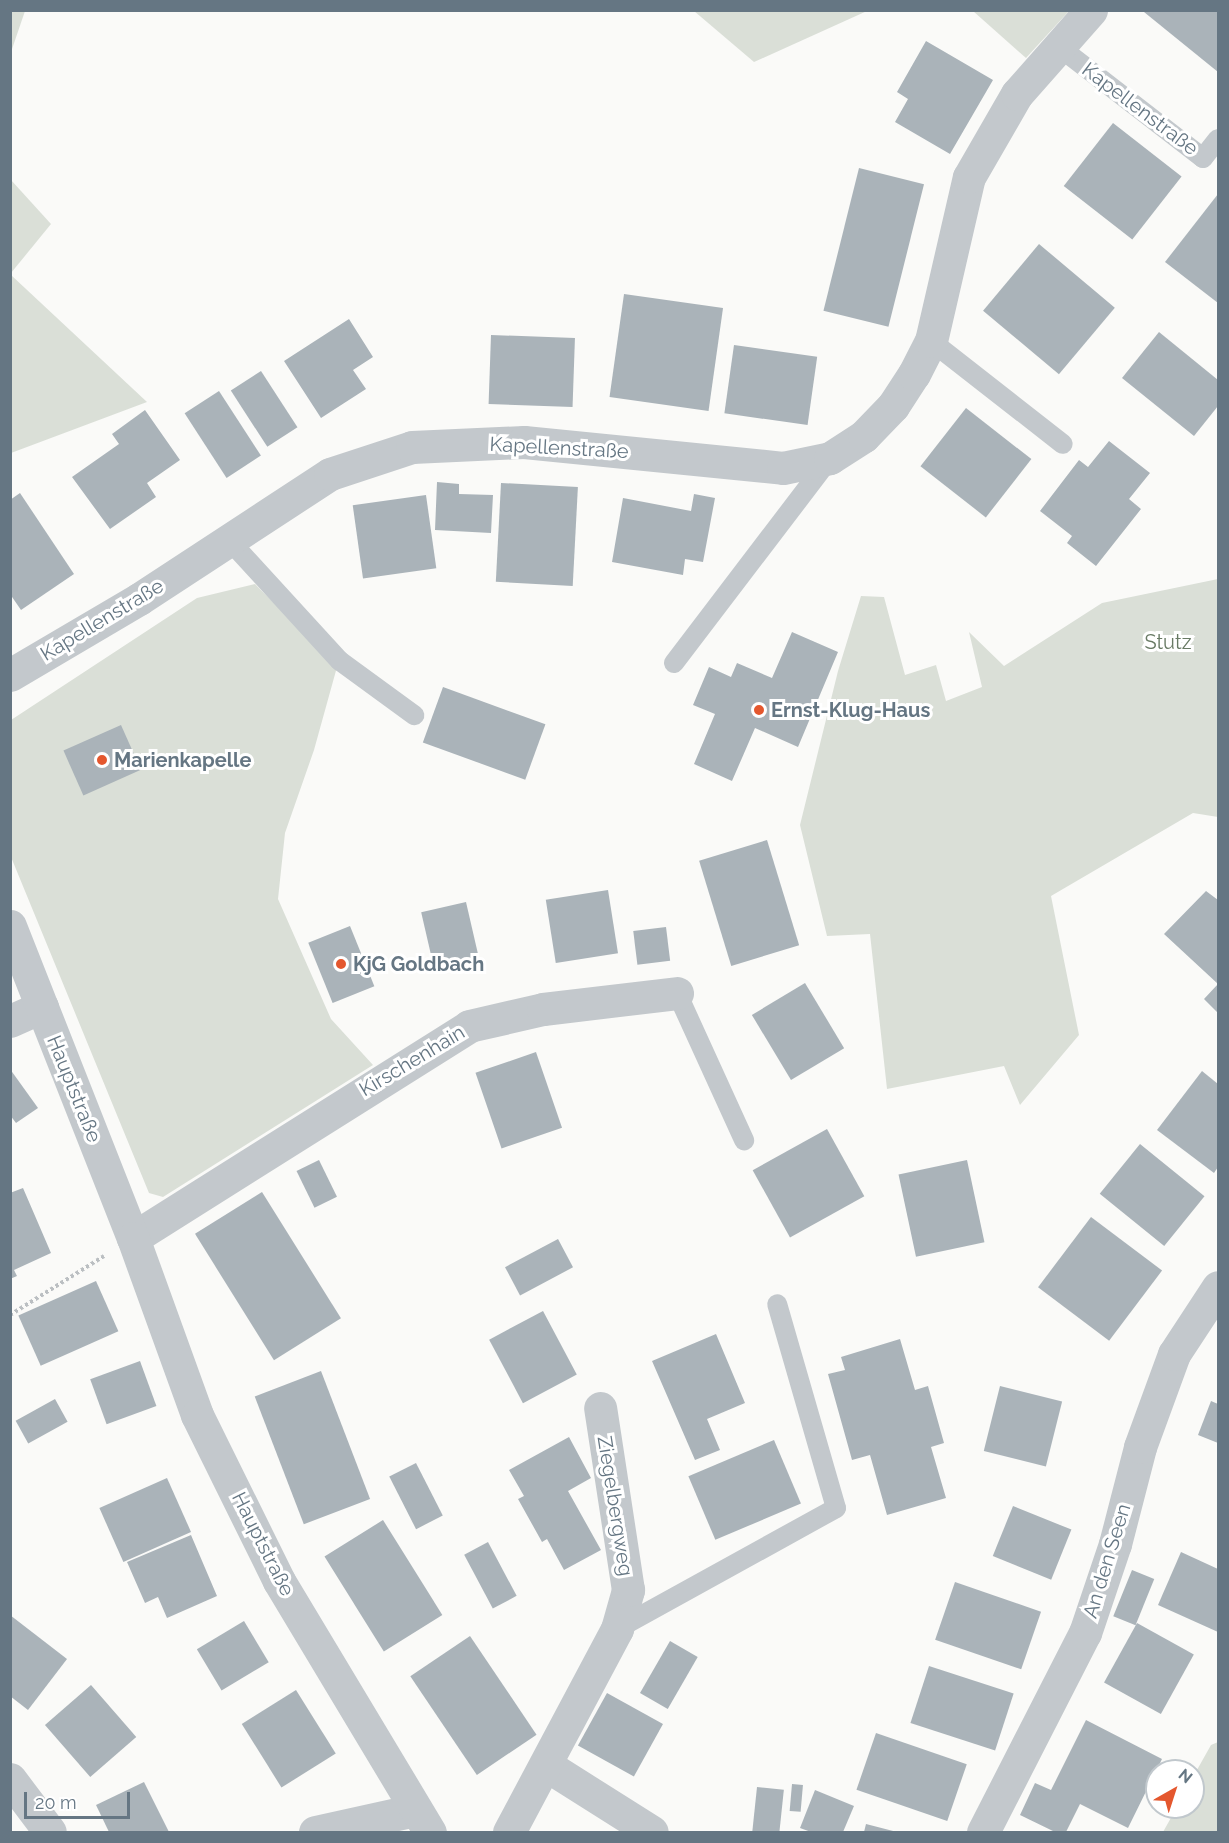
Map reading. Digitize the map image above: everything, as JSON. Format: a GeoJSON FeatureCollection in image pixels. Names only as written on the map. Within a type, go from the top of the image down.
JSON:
{"type":"FeatureCollection","features":[{"type":"Feature","properties":{"kind":"street","name":"Kapellenstraße"},"geometry":{"type":"LineString","coordinates":[[10,675],[229,540],[330,474],[412,447],[524,442],[783,468],[830,458],[864,436],[893,406],[932,341],[969,177],[1017,94],[1091,10]]}},
{"type":"Feature","properties":{"kind":"street","name":"Hauptstraße"},"geometry":{"type":"LineString","coordinates":[[10,926],[133,1238],[197,1415],[279,1581],[423,1821]]}},
{"type":"Feature","properties":{"kind":"street","name":"Kirschenhain"},"geometry":{"type":"LineString","coordinates":[[133,1238],[470,1026],[543,1008],[677,993]]}},
{"type":"Feature","properties":{"kind":"street"},"geometry":{"type":"LineString","coordinates":[[10,1021],[42,1007]]}},
{"type":"Feature","properties":{"kind":"street","name":"An den Seen"},"geometry":{"type":"LineString","coordinates":[[983,1833],[1084,1633],[1115,1544],[1140,1447],[1174,1354],[1218,1287]]}},
{"type":"Feature","properties":{"kind":"street","name":"Ziegelbergweg"},"geometry":{"type":"LineString","coordinates":[[509,1833],[617,1629],[628,1590],[600,1408]]}},
{"type":"Feature","properties":{"kind":"street"},"geometry":{"type":"LineString","coordinates":[[546,1765],[652,1833]]}},
{"type":"Feature","properties":{"kind":"street"},"geometry":{"type":"LineString","coordinates":[[10,1779],[50,1833]]}},
{"type":"Feature","properties":{"kind":"street"},"geometry":{"type":"LineString","coordinates":[[315,1833],[423,1821]]}},
{"type":"Feature","properties":{"kind":"lane","name":"Kapellenstraße"},"geometry":{"type":"LineString","coordinates":[[1058,46],[1203,158],[1218,139]]}},
{"type":"Feature","properties":{"kind":"lane"},"geometry":{"type":"LineString","coordinates":[[932,341],[1063,444]]}},
{"type":"Feature","properties":{"kind":"lane"},"geometry":{"type":"LineString","coordinates":[[674,663],[830,458]]}},
{"type":"Feature","properties":{"kind":"lane"},"geometry":{"type":"LineString","coordinates":[[229,540],[340,661],[414,715]]}},
{"type":"Feature","properties":{"kind":"lane","name":"Kirschenhain"},"geometry":{"type":"LineString","coordinates":[[677,993],[744,1140]]}},
{"type":"Feature","properties":{"kind":"lane"},"geometry":{"type":"LineString","coordinates":[[617,1629],[836,1508],[777,1304]]}},
{"type":"Feature","properties":{"kind":"path"},"geometry":{"type":"LineString","coordinates":[[10,1315],[133,1238]]}},
{"type":"Feature","properties":{"kind":"green space"},"geometry":{"type":"Polygon","coordinates":[[[10,11],[25,11],[11,52],[10,11]]]}},
{"type":"Feature","properties":{"kind":"green space"},"geometry":{"type":"Polygon","coordinates":[[[694,11],[867,11],[754,62],[694,11]]]}},
{"type":"Feature","properties":{"kind":"green space"},"geometry":{"type":"Polygon","coordinates":[[[973,11],[1069,11],[1026,58],[973,11]]]}},
{"type":"Feature","properties":{"kind":"green space"},"geometry":{"type":"Polygon","coordinates":[[[11,180],[51,224],[11,273],[11,180]]]}},
{"type":"Feature","properties":{"kind":"green space"},"geometry":{"type":"Polygon","coordinates":[[[11,275],[147,402],[11,453],[11,275]]]}},
{"type":"Feature","properties":{"kind":"green space","name":"Stutz"},"geometry":{"type":"Polygon","coordinates":[[[1218,579],[1218,817],[1193,813],[1051,896],[1079,1035],[1020,1105],[1004,1066],[887,1089],[870,934],[827,936],[800,825],[838,671],[861,596],[884,597],[905,675],[936,665],[946,701],[982,687],[969,632],[1004,666],[1102,603],[1218,579]]]}},
{"type":"Feature","properties":{"kind":"green space"},"geometry":{"type":"Polygon","coordinates":[[[255,584],[337,667],[314,750],[285,833],[278,899],[331,1019],[373,1065],[163,1197],[149,1193],[11,857],[11,720],[197,598],[255,584]]]}},
{"type":"Feature","properties":{"kind":"green space"},"geometry":{"type":"Polygon","coordinates":[[[1218,1742],[1218,1832],[1163,1832],[1170,1819],[1205,1819],[1205,1759],[1203,1759],[1211,1745],[1218,1742]]]}},
{"type":"Feature","properties":{"kind":"building"},"geometry":{"type":"Polygon","coordinates":[[[1145,10],[1218,10],[1218,72],[1144,12],[1145,10]]]}},
{"type":"Feature","properties":{"kind":"building"},"geometry":{"type":"Polygon","coordinates":[[[926,41],[993,80],[950,154],[895,122],[908,99],[897,92],[926,41]]]}},
{"type":"Feature","properties":{"kind":"building"},"geometry":{"type":"Polygon","coordinates":[[[1113,123],[1182,177],[1132,240],[1064,186],[1113,123]]]}},
{"type":"Feature","properties":{"kind":"building"},"geometry":{"type":"Polygon","coordinates":[[[859,168],[924,184],[888,327],[823,311],[859,168]]]}},
{"type":"Feature","properties":{"kind":"building"},"geometry":{"type":"Polygon","coordinates":[[[1218,194],[1218,303],[1165,262],[1218,194]]]}},
{"type":"Feature","properties":{"kind":"building"},"geometry":{"type":"Polygon","coordinates":[[[1039,244],[1115,308],[1059,374],[983,311],[1039,244]]]}},
{"type":"Feature","properties":{"kind":"building"},"geometry":{"type":"Polygon","coordinates":[[[624,294],[723,308],[709,411],[610,397],[624,294]]]}},
{"type":"Feature","properties":{"kind":"building"},"geometry":{"type":"Polygon","coordinates":[[[349,319],[373,357],[353,370],[366,389],[321,418],[284,361],[349,319]]]}},
{"type":"Feature","properties":{"kind":"building"},"geometry":{"type":"Polygon","coordinates":[[[1159,332],[1218,380],[1218,406],[1194,436],[1122,378],[1159,332]]]}},
{"type":"Feature","properties":{"kind":"building"},"geometry":{"type":"Polygon","coordinates":[[[491,335],[575,338],[573,407],[489,404],[491,335]]]}},
{"type":"Feature","properties":{"kind":"building"},"geometry":{"type":"Polygon","coordinates":[[[734,345],[817,357],[808,425],[724,413],[734,345]]]}},
{"type":"Feature","properties":{"kind":"building"},"geometry":{"type":"Polygon","coordinates":[[[261,371],[297,427],[267,447],[231,391],[261,371]]]}},
{"type":"Feature","properties":{"kind":"building"},"geometry":{"type":"Polygon","coordinates":[[[219,391],[261,456],[227,478],[185,413],[219,391]]]}},
{"type":"Feature","properties":{"kind":"building"},"geometry":{"type":"Polygon","coordinates":[[[966,408],[1031,459],[986,517],[920,466],[966,408]]]}},
{"type":"Feature","properties":{"kind":"building"},"geometry":{"type":"Polygon","coordinates":[[[145,410],[180,460],[147,483],[156,497],[110,529],[72,477],[119,444],[112,434],[145,410]]]}},
{"type":"Feature","properties":{"kind":"building"},"geometry":{"type":"Polygon","coordinates":[[[1109,441],[1150,473],[1129,499],[1141,509],[1096,566],[1067,543],[1072,536],[1040,511],[1079,460],[1088,467],[1109,441]]]}},
{"type":"Feature","properties":{"kind":"building"},"geometry":{"type":"Polygon","coordinates":[[[437,482],[459,484],[459,494],[493,495],[491,533],[435,530],[437,482]]]}},
{"type":"Feature","properties":{"kind":"building"},"geometry":{"type":"Polygon","coordinates":[[[501,483],[578,487],[573,586],[496,582],[501,483]]]}},
{"type":"Feature","properties":{"kind":"building"},"geometry":{"type":"Polygon","coordinates":[[[20,493],[74,574],[21,610],[10,594],[10,500],[20,493]]]}},
{"type":"Feature","properties":{"kind":"building"},"geometry":{"type":"Polygon","coordinates":[[[694,494],[715,498],[703,562],[685,559],[683,575],[612,562],[623,498],[691,511],[694,494]]]}},
{"type":"Feature","properties":{"kind":"building"},"geometry":{"type":"Polygon","coordinates":[[[426,495],[436,568],[363,579],[353,505],[426,495]]]}},
{"type":"Feature","properties":{"kind":"building","name":"Ernst-Klug-Haus"},"geometry":{"type":"Polygon","coordinates":[[[792,632],[838,652],[798,747],[755,728],[732,781],[694,764],[715,714],[693,705],[709,667],[731,677],[737,663],[772,678],[792,632]]]}},
{"type":"Feature","properties":{"kind":"building"},"geometry":{"type":"Polygon","coordinates":[[[443,687],[545,724],[525,780],[423,742],[443,687]]]}},
{"type":"Feature","properties":{"kind":"building","name":"Marienkapelle"},"geometry":{"type":"Polygon","coordinates":[[[121,725],[141,770],[83,795],[63,751],[121,725]]]}},
{"type":"Feature","properties":{"kind":"building"},"geometry":{"type":"Polygon","coordinates":[[[767,840],[799,945],[731,966],[699,861],[767,840]]]}},
{"type":"Feature","properties":{"kind":"building"},"geometry":{"type":"Polygon","coordinates":[[[608,890],[618,953],[556,963],[546,900],[608,890]]]}},
{"type":"Feature","properties":{"kind":"building"},"geometry":{"type":"Polygon","coordinates":[[[1206,891],[1218,900],[1218,984],[1164,934],[1206,891]]]}},
{"type":"Feature","properties":{"kind":"building"},"geometry":{"type":"Polygon","coordinates":[[[466,902],[480,962],[435,973],[421,912],[466,902]]]}},
{"type":"Feature","properties":{"kind":"building","name":"KjG Goldbach"},"geometry":{"type":"Polygon","coordinates":[[[350,926],[374,986],[333,1003],[308,943],[350,926]]]}},
{"type":"Feature","properties":{"kind":"building"},"geometry":{"type":"Polygon","coordinates":[[[666,927],[670,961],[637,965],[633,931],[666,927]]]}},
{"type":"Feature","properties":{"kind":"building"},"geometry":{"type":"Polygon","coordinates":[[[805,983],[844,1048],[791,1080],[752,1015],[805,983]]]}},
{"type":"Feature","properties":{"kind":"building"},"geometry":{"type":"Polygon","coordinates":[[[1218,984],[1218,1013],[1204,999],[1218,984]]]}},
{"type":"Feature","properties":{"kind":"building"},"geometry":{"type":"Polygon","coordinates":[[[536,1052],[562,1128],[502,1148],[475,1073],[536,1052]]]}},
{"type":"Feature","properties":{"kind":"building"},"geometry":{"type":"Polygon","coordinates":[[[10,1069],[38,1108],[16,1123],[10,1115],[10,1069]]]}},
{"type":"Feature","properties":{"kind":"building"},"geometry":{"type":"Polygon","coordinates":[[[1202,1071],[1218,1084],[1218,1167],[1214,1173],[1157,1130],[1202,1071]]]}},
{"type":"Feature","properties":{"kind":"building"},"geometry":{"type":"Polygon","coordinates":[[[827,1129],[864,1196],[790,1238],[753,1170],[827,1129]]]}},
{"type":"Feature","properties":{"kind":"building"},"geometry":{"type":"Polygon","coordinates":[[[1140,1144],[1205,1196],[1164,1246],[1100,1194],[1140,1144]]]}},
{"type":"Feature","properties":{"kind":"building"},"geometry":{"type":"Polygon","coordinates":[[[319,1160],[337,1197],[315,1208],[297,1171],[319,1160]]]}},
{"type":"Feature","properties":{"kind":"building"},"geometry":{"type":"Polygon","coordinates":[[[967,1160],[984,1242],[916,1257],[899,1175],[967,1160]]]}},
{"type":"Feature","properties":{"kind":"building"},"geometry":{"type":"Polygon","coordinates":[[[23,1188],[51,1253],[14,1270],[17,1276],[10,1279],[10,1193],[23,1188]]]}},
{"type":"Feature","properties":{"kind":"building"},"geometry":{"type":"Polygon","coordinates":[[[262,1192],[341,1318],[274,1360],[195,1234],[262,1192]]]}},
{"type":"Feature","properties":{"kind":"building"},"geometry":{"type":"Polygon","coordinates":[[[1091,1217],[1162,1271],[1109,1341],[1038,1287],[1091,1217]]]}},
{"type":"Feature","properties":{"kind":"building"},"geometry":{"type":"Polygon","coordinates":[[[558,1239],[573,1267],[520,1295],[505,1267],[558,1239]]]}},
{"type":"Feature","properties":{"kind":"building"},"geometry":{"type":"Polygon","coordinates":[[[96,1281],[118,1331],[41,1366],[18,1316],[96,1281]]]}},
{"type":"Feature","properties":{"kind":"building"},"geometry":{"type":"Polygon","coordinates":[[[543,1311],[577,1375],[523,1403],[489,1340],[543,1311]]]}},
{"type":"Feature","properties":{"kind":"building"},"geometry":{"type":"Polygon","coordinates":[[[716,1334],[745,1403],[707,1419],[720,1450],[695,1460],[652,1361],[716,1334]]]}},
{"type":"Feature","properties":{"kind":"building"},"geometry":{"type":"Polygon","coordinates":[[[900,1339],[915,1390],[928,1386],[944,1443],[931,1447],[946,1498],[887,1515],[870,1455],[852,1460],[828,1374],[845,1370],[841,1357],[900,1339]]]}},
{"type":"Feature","properties":{"kind":"building"},"geometry":{"type":"Polygon","coordinates":[[[140,1361],[156,1406],[107,1424],[90,1379],[140,1361]]]}},
{"type":"Feature","properties":{"kind":"building"},"geometry":{"type":"Polygon","coordinates":[[[321,1371],[370,1499],[304,1524],[255,1396],[321,1371]]]}},
{"type":"Feature","properties":{"kind":"building"},"geometry":{"type":"Polygon","coordinates":[[[1000,1386],[1062,1401],[1046,1466],[984,1451],[1000,1386]]]}},
{"type":"Feature","properties":{"kind":"building"},"geometry":{"type":"Polygon","coordinates":[[[55,1399],[68,1422],[28,1444],[16,1421],[55,1399]]]}},
{"type":"Feature","properties":{"kind":"building"},"geometry":{"type":"Polygon","coordinates":[[[1211,1401],[1218,1404],[1218,1443],[1198,1435],[1211,1401]]]}},
{"type":"Feature","properties":{"kind":"building"},"geometry":{"type":"Polygon","coordinates":[[[569,1437],[591,1478],[568,1491],[601,1550],[564,1570],[547,1539],[542,1542],[518,1499],[524,1496],[509,1470],[569,1437]]]}},
{"type":"Feature","properties":{"kind":"building"},"geometry":{"type":"Polygon","coordinates":[[[774,1440],[801,1504],[715,1540],[688,1476],[774,1440]]]}},
{"type":"Feature","properties":{"kind":"building"},"geometry":{"type":"Polygon","coordinates":[[[416,1463],[443,1516],[416,1529],[389,1477],[416,1463]]]}},
{"type":"Feature","properties":{"kind":"building"},"geometry":{"type":"Polygon","coordinates":[[[167,1478],[191,1532],[123,1562],[99,1508],[167,1478]]]}},
{"type":"Feature","properties":{"kind":"building"},"geometry":{"type":"Polygon","coordinates":[[[1013,1506],[1071,1530],[1051,1580],[993,1556],[1013,1506]]]}},
{"type":"Feature","properties":{"kind":"building"},"geometry":{"type":"Polygon","coordinates":[[[383,1520],[442,1615],[384,1652],[324,1557],[383,1520]]]}},
{"type":"Feature","properties":{"kind":"building"},"geometry":{"type":"Polygon","coordinates":[[[191,1535],[217,1596],[167,1618],[158,1597],[145,1603],[127,1562],[191,1535]]]}},
{"type":"Feature","properties":{"kind":"building"},"geometry":{"type":"Polygon","coordinates":[[[488,1542],[517,1596],[493,1609],[464,1555],[488,1542]]]}},
{"type":"Feature","properties":{"kind":"building"},"geometry":{"type":"Polygon","coordinates":[[[1181,1552],[1218,1569],[1218,1632],[1158,1605],[1181,1552]]]}},
{"type":"Feature","properties":{"kind":"building"},"geometry":{"type":"Polygon","coordinates":[[[1132,1570],[1154,1579],[1136,1625],[1113,1616],[1132,1570]]]}},
{"type":"Feature","properties":{"kind":"building"},"geometry":{"type":"Polygon","coordinates":[[[955,1582],[1041,1612],[1021,1669],[935,1640],[955,1582]]]}},
{"type":"Feature","properties":{"kind":"building"},"geometry":{"type":"Polygon","coordinates":[[[10,1615],[67,1659],[28,1710],[10,1696],[10,1615]]]}},
{"type":"Feature","properties":{"kind":"building"},"geometry":{"type":"Polygon","coordinates":[[[244,1621],[269,1662],[222,1690],[197,1649],[244,1621]]]}},
{"type":"Feature","properties":{"kind":"building"},"geometry":{"type":"Polygon","coordinates":[[[1137,1623],[1194,1655],[1161,1714],[1104,1682],[1137,1623]]]}},
{"type":"Feature","properties":{"kind":"building"},"geometry":{"type":"Polygon","coordinates":[[[470,1636],[537,1735],[477,1775],[410,1676],[470,1636]]]}},
{"type":"Feature","properties":{"kind":"building"},"geometry":{"type":"Polygon","coordinates":[[[670,1641],[698,1657],[668,1709],[640,1693],[670,1641]]]}},
{"type":"Feature","properties":{"kind":"building"},"geometry":{"type":"Polygon","coordinates":[[[929,1666],[1014,1694],[995,1751],[910,1723],[929,1666]]]}},
{"type":"Feature","properties":{"kind":"building"},"geometry":{"type":"Polygon","coordinates":[[[91,1685],[136,1737],[90,1777],[45,1725],[91,1685]]]}},
{"type":"Feature","properties":{"kind":"building"},"geometry":{"type":"Polygon","coordinates":[[[296,1690],[336,1754],[281,1788],[242,1724],[296,1690]]]}},
{"type":"Feature","properties":{"kind":"building"},"geometry":{"type":"Polygon","coordinates":[[[607,1693],[663,1724],[634,1777],[578,1745],[607,1693]]]}},
{"type":"Feature","properties":{"kind":"building"},"geometry":{"type":"Polygon","coordinates":[[[1086,1720],[1162,1759],[1145,1759],[1145,1794],[1128,1828],[1080,1804],[1066,1832],[1055,1832],[1020,1815],[1035,1783],[1051,1790],[1086,1720]]]}},
{"type":"Feature","properties":{"kind":"building"},"geometry":{"type":"Polygon","coordinates":[[[876,1733],[967,1764],[947,1821],[856,1790],[876,1733]]]}},
{"type":"Feature","properties":{"kind":"building"},"geometry":{"type":"Polygon","coordinates":[[[144,1782],[169,1832],[109,1832],[96,1805],[144,1782]]]}},
{"type":"Feature","properties":{"kind":"building"},"geometry":{"type":"Polygon","coordinates":[[[792,1784],[803,1785],[801,1812],[790,1811],[792,1784]]]}},
{"type":"Feature","properties":{"kind":"building"},"geometry":{"type":"Polygon","coordinates":[[[757,1787],[784,1790],[779,1832],[752,1832],[757,1787]]]}},
{"type":"Feature","properties":{"kind":"building"},"geometry":{"type":"Polygon","coordinates":[[[815,1790],[854,1806],[843,1832],[811,1832],[800,1828],[815,1790]]]}},
{"type":"Feature","properties":{"kind":"building"},"geometry":{"type":"Polygon","coordinates":[[[866,1824],[897,1832],[864,1832],[866,1824]]]}},
{"type":"Feature","properties":{"kind":"place","name":"Ernst-Klug-Haus"},"geometry":{"type":"Point","coordinates":[759,710]}},
{"type":"Feature","properties":{"kind":"place","name":"Marienkapelle"},"geometry":{"type":"Point","coordinates":[102,760]}},
{"type":"Feature","properties":{"kind":"place","name":"KjG Goldbach"},"geometry":{"type":"Point","coordinates":[341,964]}}]}
